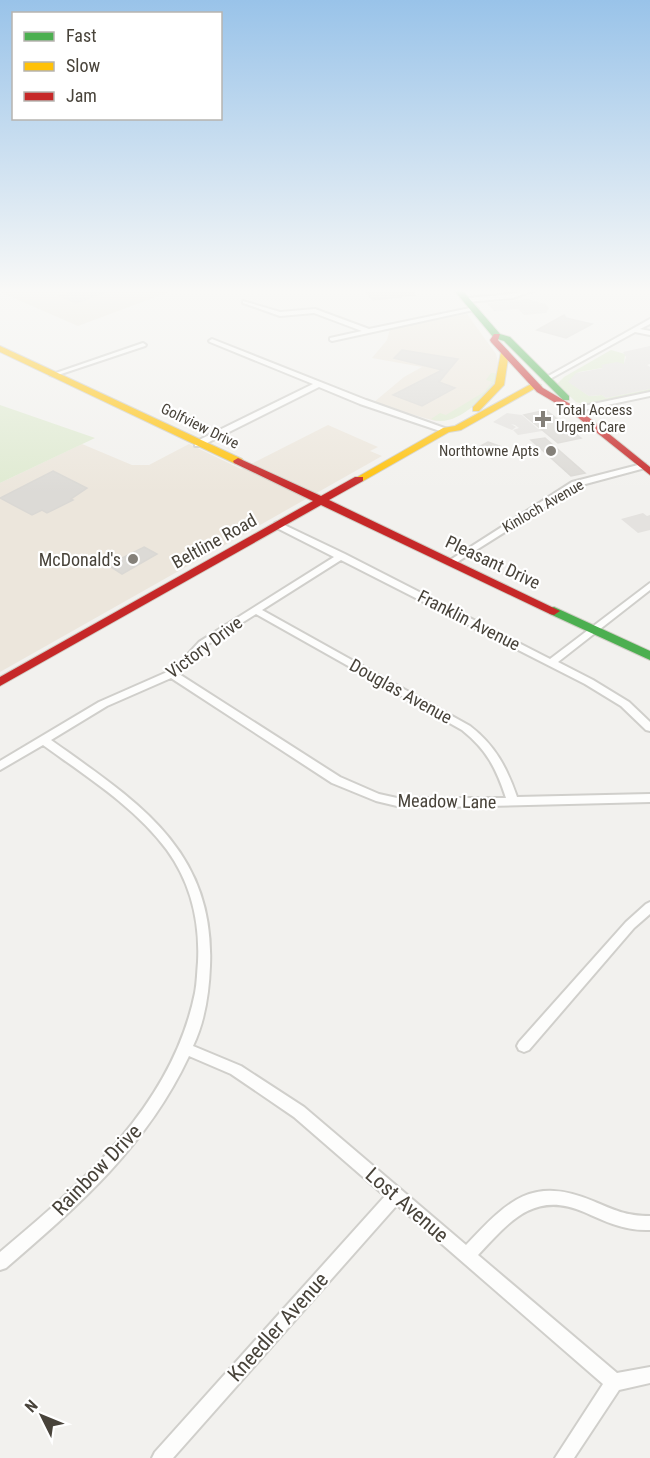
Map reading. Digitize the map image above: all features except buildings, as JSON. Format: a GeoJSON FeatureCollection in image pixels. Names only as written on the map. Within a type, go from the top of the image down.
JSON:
{"type":"FeatureCollection","features":[{"type":"Feature","properties":{"kind":"main road","name":"Golfview Drive"},"geometry":{"type":"LineString","coordinates":[[16,357],[321,502]]}},
{"type":"Feature","properties":{"kind":"main road"},"geometry":{"type":"LineString","coordinates":[[476,409],[498,388],[504,372],[505,357]]}},
{"type":"Feature","properties":{"kind":"main road"},"geometry":{"type":"LineString","coordinates":[[511,357],[541,382],[571,402],[574,410],[646,469]]}},
{"type":"Feature","properties":{"kind":"main road"},"geometry":{"type":"LineString","coordinates":[[521,357],[541,382]]}},
{"type":"Feature","properties":{"kind":"main road","name":"Beltline Road"},"geometry":{"type":"LineString","coordinates":[[446,430],[450,424],[476,409],[541,382]]}},
{"type":"Feature","properties":{"kind":"main road","name":"Beltline Road"},"geometry":{"type":"LineString","coordinates":[[0,682],[446,430],[458,428],[529,391],[541,382]]}},
{"type":"Feature","properties":{"kind":"main road","name":"Pleasant Drive"},"geometry":{"type":"LineString","coordinates":[[321,502],[650,656]]}},
{"type":"Feature","properties":{"kind":"street"},"geometry":{"type":"LineString","coordinates":[[53,375],[107,357]]}},
{"type":"Feature","properties":{"kind":"street"},"geometry":{"type":"LineString","coordinates":[[252,357],[446,430]]}},
{"type":"Feature","properties":{"kind":"street"},"geometry":{"type":"LineString","coordinates":[[541,382],[586,357]]}},
{"type":"Feature","properties":{"kind":"street"},"geometry":{"type":"LineString","coordinates":[[198,444],[319,384]]}},
{"type":"Feature","properties":{"kind":"street"},"geometry":{"type":"LineString","coordinates":[[574,410],[650,394]]}},
{"type":"Feature","properties":{"kind":"street","name":"Kinloch Avenue"},"geometry":{"type":"LineString","coordinates":[[451,562],[575,484],[646,469]]}},
{"type":"Feature","properties":{"kind":"street","name":"Franklin Avenue"},"geometry":{"type":"LineString","coordinates":[[278,525],[606,691],[625,704],[650,728]]}},
{"type":"Feature","properties":{"kind":"street","name":"Victory Drive"},"geometry":{"type":"LineString","coordinates":[[0,766],[103,704],[172,674],[202,644],[342,556]]}},
{"type":"Feature","properties":{"kind":"street"},"geometry":{"type":"LineString","coordinates":[[552,662],[650,586]]}},
{"type":"Feature","properties":{"kind":"street","name":"Douglas Avenue"},"geometry":{"type":"LineString","coordinates":[[255,610],[466,728],[489,748],[499,762],[513,802]]}},
{"type":"Feature","properties":{"kind":"street","name":"Meadow Lane"},"geometry":{"type":"LineString","coordinates":[[172,674],[353,788],[397,802],[513,802],[650,798]]}},
{"type":"Feature","properties":{"kind":"street","name":"Rainbow Drive"},"geometry":{"type":"LineString","coordinates":[[0,1262],[78,1194],[122,1150],[149,1114],[186,1049],[196,1020],[204,984],[205,931],[192,883],[164,838],[83,769],[43,739]]}},
{"type":"Feature","properties":{"kind":"street"},"geometry":{"type":"LineString","coordinates":[[524,1046],[630,925],[650,907]]}},
{"type":"Feature","properties":{"kind":"street","name":"Lost Avenue"},"geometry":{"type":"LineString","coordinates":[[186,1049],[236,1070],[268,1089],[299,1112],[614,1383]]}},
{"type":"Feature","properties":{"kind":"street","name":"Kneedler Avenue"},"geometry":{"type":"LineString","coordinates":[[161,1458],[395,1196]]}},
{"type":"Feature","properties":{"kind":"street"},"geometry":{"type":"LineString","coordinates":[[466,1256],[511,1209],[541,1197],[575,1200],[610,1219],[626,1224],[650,1223]]}},
{"type":"Feature","properties":{"kind":"street"},"geometry":{"type":"LineString","coordinates":[[564,1458],[614,1383],[650,1375]]}},
{"type":"Feature","properties":{"kind":"shaded area"},"geometry":{"type":"Polygon","coordinates":[[[497,357],[501,375],[476,405],[452,419],[435,421],[373,403],[404,377],[422,367],[372,358],[497,357]]]}},
{"type":"Feature","properties":{"kind":"shaded area"},"geometry":{"type":"Polygon","coordinates":[[[626,357],[650,357],[650,364],[647,365],[650,367],[650,389],[606,398],[602,395],[589,396],[568,382],[576,373],[603,368],[601,365],[617,362],[624,364],[626,357]]]}},
{"type":"Feature","properties":{"kind":"shaded area"},"geometry":{"type":"Polygon","coordinates":[[[507,413],[522,415],[538,429],[562,424],[566,427],[518,435],[513,430],[519,428],[515,425],[511,424],[516,427],[512,430],[493,422],[507,413]]]}},
{"type":"Feature","properties":{"kind":"shaded area"},"geometry":{"type":"Polygon","coordinates":[[[328,425],[378,447],[370,451],[382,456],[0,672],[0,483],[82,444],[132,465],[149,465],[189,444],[241,469],[328,425]]]}},
{"type":"Feature","properties":{"kind":"shaded area"},"geometry":{"type":"Polygon","coordinates":[[[643,513],[650,515],[650,530],[638,533],[621,519],[643,513]]]}},
{"type":"Feature","properties":{"kind":"green space"},"geometry":{"type":"Polygon","coordinates":[[[599,357],[625,357],[624,364],[579,372],[569,382],[589,396],[602,395],[606,398],[650,389],[650,393],[587,405],[576,402],[557,384],[564,377],[599,357]]]}},
{"type":"Feature","properties":{"kind":"green space"},"geometry":{"type":"Polygon","coordinates":[[[491,373],[498,373],[498,382],[468,410],[449,420],[431,419],[440,413],[446,415],[484,392],[492,382],[486,380],[491,373]]]}},
{"type":"Feature","properties":{"kind":"green space"},"geometry":{"type":"Polygon","coordinates":[[[0,405],[95,438],[0,483],[0,405]]]}},
{"type":"Feature","properties":{"kind":"traffic: fast"},"geometry":{"type":"LineString","coordinates":[[525,357],[566,398]]}},
{"type":"Feature","properties":{"kind":"traffic: fast"},"geometry":{"type":"LineString","coordinates":[[554,611],[650,656]]}},
{"type":"Feature","properties":{"kind":"traffic: slow"},"geometry":{"type":"LineString","coordinates":[[17,357],[238,461]]}},
{"type":"Feature","properties":{"kind":"traffic: slow"},"geometry":{"type":"LineString","coordinates":[[476,409],[499,385],[504,357]]}},
{"type":"Feature","properties":{"kind":"traffic: slow"},"geometry":{"type":"LineString","coordinates":[[359,479],[446,430],[458,428],[536,385]]}},
{"type":"Feature","properties":{"kind":"traffic: jam"},"geometry":{"type":"LineString","coordinates":[[510,357],[540,390],[574,410],[650,472]]}},
{"type":"Feature","properties":{"kind":"traffic: jam"},"geometry":{"type":"LineString","coordinates":[[238,461],[554,611]]}},
{"type":"Feature","properties":{"kind":"traffic: jam"},"geometry":{"type":"LineString","coordinates":[[0,682],[359,479]]}},
{"type":"Feature","properties":{"kind":"place","name":"Total Access Urgent Care"},"geometry":{"type":"Point","coordinates":[543,419]}},
{"type":"Feature","properties":{"kind":"place","name":"Northtowne Apts"},"geometry":{"type":"Point","coordinates":[551,451]}},
{"type":"Feature","properties":{"kind":"place","name":"McDonald's"},"geometry":{"type":"Point","coordinates":[133,559]}}]}
